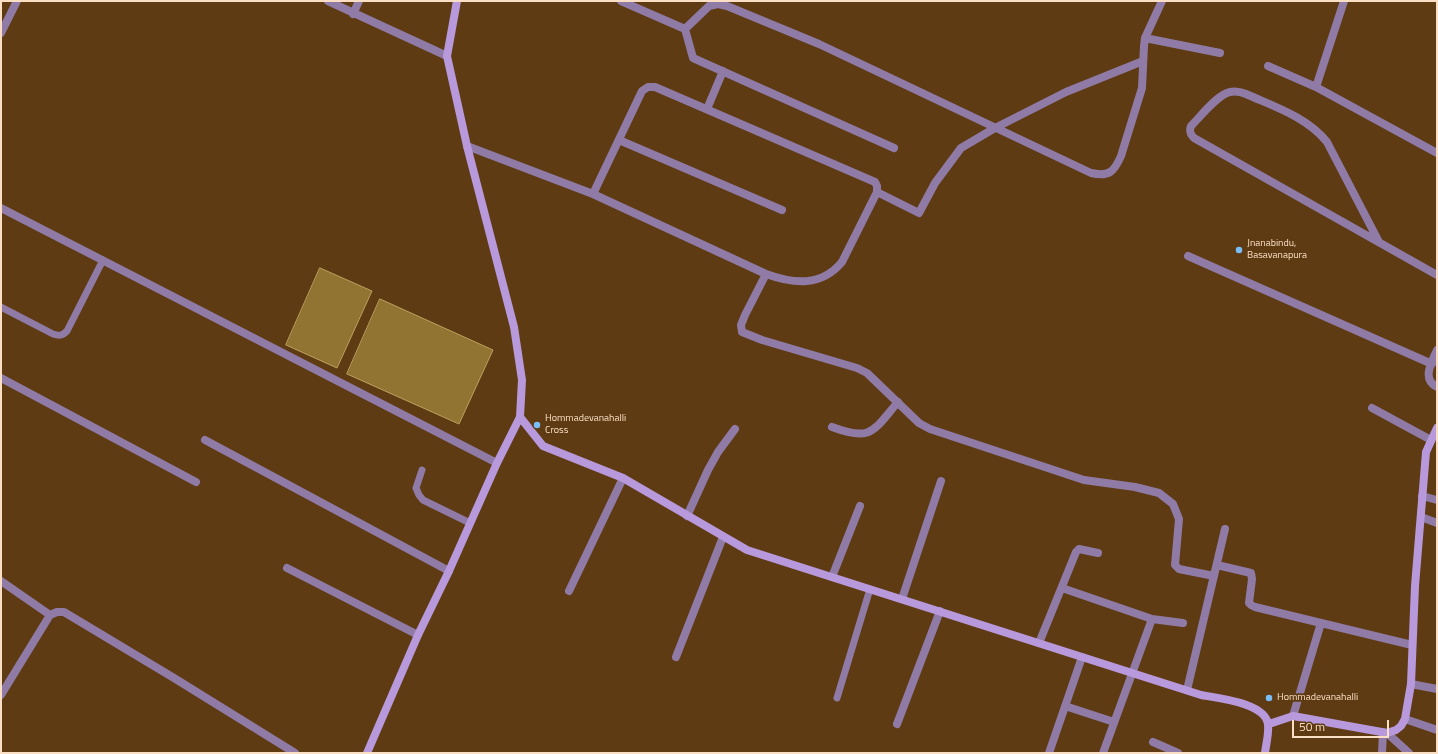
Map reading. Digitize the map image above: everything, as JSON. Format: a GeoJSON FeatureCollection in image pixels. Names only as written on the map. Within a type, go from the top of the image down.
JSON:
{"type":"FeatureCollection","features":[{"type":"Feature","properties":{"kind":"main road"},"geometry":{"type":"LineString","coordinates":[[367,753],[418,635],[449,571],[497,463],[520,417],[522,380],[514,327],[467,146],[448,56],[456,1]]}},
{"type":"Feature","properties":{"kind":"main road"},"geometry":{"type":"LineString","coordinates":[[520,417],[543,446],[623,478],[747,550],[1201,695],[1247,704],[1264,715],[1269,724],[1265,753]]}},
{"type":"Feature","properties":{"kind":"main road"},"geometry":{"type":"LineString","coordinates":[[1269,724],[1293,716],[1385,733],[1396,730],[1401,726],[1404,719],[1411,684],[1415,586],[1426,452],[1437,428]]}},
{"type":"Feature","properties":{"kind":"street"},"geometry":{"type":"LineString","coordinates":[[1,33],[17,1]]}},
{"type":"Feature","properties":{"kind":"street"},"geometry":{"type":"LineString","coordinates":[[328,1],[353,14],[448,56]]}},
{"type":"Feature","properties":{"kind":"street"},"geometry":{"type":"LineString","coordinates":[[353,14],[359,1]]}},
{"type":"Feature","properties":{"kind":"street"},"geometry":{"type":"LineString","coordinates":[[621,1],[685,29]]}},
{"type":"Feature","properties":{"kind":"street"},"geometry":{"type":"LineString","coordinates":[[685,29],[709,6],[718,4],[727,6],[819,44],[1091,173],[1106,174],[1111,172],[1121,156],[1142,88],[1145,38],[1162,1]]}},
{"type":"Feature","properties":{"kind":"street"},"geometry":{"type":"LineString","coordinates":[[1316,86],[1344,1]]}},
{"type":"Feature","properties":{"kind":"street"},"geometry":{"type":"LineString","coordinates":[[685,29],[693,58],[894,148]]}},
{"type":"Feature","properties":{"kind":"street"},"geometry":{"type":"LineString","coordinates":[[1145,38],[1220,53]]}},
{"type":"Feature","properties":{"kind":"street"},"geometry":{"type":"LineString","coordinates":[[877,192],[919,213],[935,183],[961,148],[995,128],[1066,92],[1143,61]]}},
{"type":"Feature","properties":{"kind":"street"},"geometry":{"type":"LineString","coordinates":[[1268,66],[1316,86],[1437,153]]}},
{"type":"Feature","properties":{"kind":"street"},"geometry":{"type":"LineString","coordinates":[[707,110],[723,71]]}},
{"type":"Feature","properties":{"kind":"street"},"geometry":{"type":"LineString","coordinates":[[467,146],[593,194],[766,274],[780,279],[793,281],[809,281],[827,276],[842,262],[877,192],[877,186],[875,182],[655,87],[648,87],[642,91],[593,194]]}},
{"type":"Feature","properties":{"kind":"street"},"geometry":{"type":"LineString","coordinates":[[1379,242],[1327,142],[1319,131],[1310,124],[1260,100],[1238,92],[1230,92],[1223,95],[1191,126],[1191,135],[1194,138],[1437,275]]}},
{"type":"Feature","properties":{"kind":"street"},"geometry":{"type":"LineString","coordinates":[[619,140],[782,210]]}},
{"type":"Feature","properties":{"kind":"street"},"geometry":{"type":"LineString","coordinates":[[1,208],[497,463]]}},
{"type":"Feature","properties":{"kind":"street"},"geometry":{"type":"LineString","coordinates":[[1188,256],[1432,364]]}},
{"type":"Feature","properties":{"kind":"street"},"geometry":{"type":"LineString","coordinates":[[766,274],[745,315],[741,325],[742,332],[762,340],[857,368],[867,373],[919,422],[930,429],[1077,478],[1135,487],[1160,493],[1173,504],[1179,519],[1175,565],[1179,568],[1214,576]]}},
{"type":"Feature","properties":{"kind":"street"},"geometry":{"type":"LineString","coordinates":[[1437,350],[1429,370],[1429,380],[1437,387]]}},
{"type":"Feature","properties":{"kind":"street"},"geometry":{"type":"LineString","coordinates":[[1,378],[196,482]]}},
{"type":"Feature","properties":{"kind":"street"},"geometry":{"type":"LineString","coordinates":[[832,427],[844,432],[864,435],[875,429],[898,402]]}},
{"type":"Feature","properties":{"kind":"street"},"geometry":{"type":"LineString","coordinates":[[1372,408],[1431,440]]}},
{"type":"Feature","properties":{"kind":"street"},"geometry":{"type":"LineString","coordinates":[[687,516],[708,470],[718,452],[735,429]]}},
{"type":"Feature","properties":{"kind":"street"},"geometry":{"type":"LineString","coordinates":[[205,440],[449,571]]}},
{"type":"Feature","properties":{"kind":"street"},"geometry":{"type":"LineString","coordinates":[[569,591],[623,478]]}},
{"type":"Feature","properties":{"kind":"street"},"geometry":{"type":"LineString","coordinates":[[902,600],[941,481]]}},
{"type":"Feature","properties":{"kind":"street"},"geometry":{"type":"LineString","coordinates":[[1422,496],[1437,500]]}},
{"type":"Feature","properties":{"kind":"street"},"geometry":{"type":"LineString","coordinates":[[832,577],[860,506]]}},
{"type":"Feature","properties":{"kind":"street"},"geometry":{"type":"LineString","coordinates":[[1421,516],[1437,523]]}},
{"type":"Feature","properties":{"kind":"street"},"geometry":{"type":"LineString","coordinates":[[1187,690],[1225,529]]}},
{"type":"Feature","properties":{"kind":"street"},"geometry":{"type":"LineString","coordinates":[[676,657],[723,536]]}},
{"type":"Feature","properties":{"kind":"street"},"geometry":{"type":"LineString","coordinates":[[1039,643],[1076,552],[1079,549],[1098,553]]}},
{"type":"Feature","properties":{"kind":"street"},"geometry":{"type":"LineString","coordinates":[[1217,565],[1251,573],[1252,579],[1249,599],[1251,605],[1412,645]]}},
{"type":"Feature","properties":{"kind":"street"},"geometry":{"type":"LineString","coordinates":[[287,568],[418,635]]}},
{"type":"Feature","properties":{"kind":"street"},"geometry":{"type":"LineString","coordinates":[[1,581],[50,615]]}},
{"type":"Feature","properties":{"kind":"street"},"geometry":{"type":"LineString","coordinates":[[1062,588],[1152,619],[1183,623]]}},
{"type":"Feature","properties":{"kind":"street"},"geometry":{"type":"LineString","coordinates":[[1,695],[50,615],[57,612],[64,612],[295,753]]}},
{"type":"Feature","properties":{"kind":"street"},"geometry":{"type":"LineString","coordinates":[[898,724],[940,612]]}},
{"type":"Feature","properties":{"kind":"street"},"geometry":{"type":"LineString","coordinates":[[1103,753],[1152,619]]}},
{"type":"Feature","properties":{"kind":"street"},"geometry":{"type":"LineString","coordinates":[[1293,716],[1321,623]]}},
{"type":"Feature","properties":{"kind":"street"},"geometry":{"type":"LineString","coordinates":[[1049,753],[1082,657]]}},
{"type":"Feature","properties":{"kind":"street"},"geometry":{"type":"LineString","coordinates":[[1411,684],[1437,689]]}},
{"type":"Feature","properties":{"kind":"street"},"geometry":{"type":"LineString","coordinates":[[1065,706],[1114,722]]}},
{"type":"Feature","properties":{"kind":"street"},"geometry":{"type":"LineString","coordinates":[[1404,719],[1437,730]]}},
{"type":"Feature","properties":{"kind":"street"},"geometry":{"type":"LineString","coordinates":[[1382,753],[1385,733]]}},
{"type":"Feature","properties":{"kind":"street"},"geometry":{"type":"LineString","coordinates":[[1385,733],[1409,753]]}},
{"type":"Feature","properties":{"kind":"street"},"geometry":{"type":"LineString","coordinates":[[1153,742],[1178,753]]}},
{"type":"Feature","properties":{"kind":"lane"},"geometry":{"type":"LineString","coordinates":[[1,307],[53,334],[58,336],[63,335],[67,331],[103,260]]}},
{"type":"Feature","properties":{"kind":"lane"},"geometry":{"type":"LineString","coordinates":[[422,470],[416,488],[419,496],[430,504],[470,523]]}},
{"type":"Feature","properties":{"kind":"lane"},"geometry":{"type":"LineString","coordinates":[[837,698],[870,589]]}},
{"type":"Feature","properties":{"kind":"building"},"geometry":{"type":"Polygon","coordinates":[[[320,268],[372,291],[337,368],[286,345],[320,268]]]}},
{"type":"Feature","properties":{"kind":"building"},"geometry":{"type":"Polygon","coordinates":[[[380,299],[493,350],[459,424],[347,374],[380,299]]]}},
{"type":"Feature","properties":{"kind":"place","name":"Jnanabindu, Basavanapura"},"geometry":{"type":"Point","coordinates":[1239,250]}},
{"type":"Feature","properties":{"kind":"place","name":"Hommadevanahalli Cross"},"geometry":{"type":"Point","coordinates":[537,425]}},
{"type":"Feature","properties":{"kind":"place","name":"Hommadevanahalli"},"geometry":{"type":"Point","coordinates":[1269,698]}}]}
